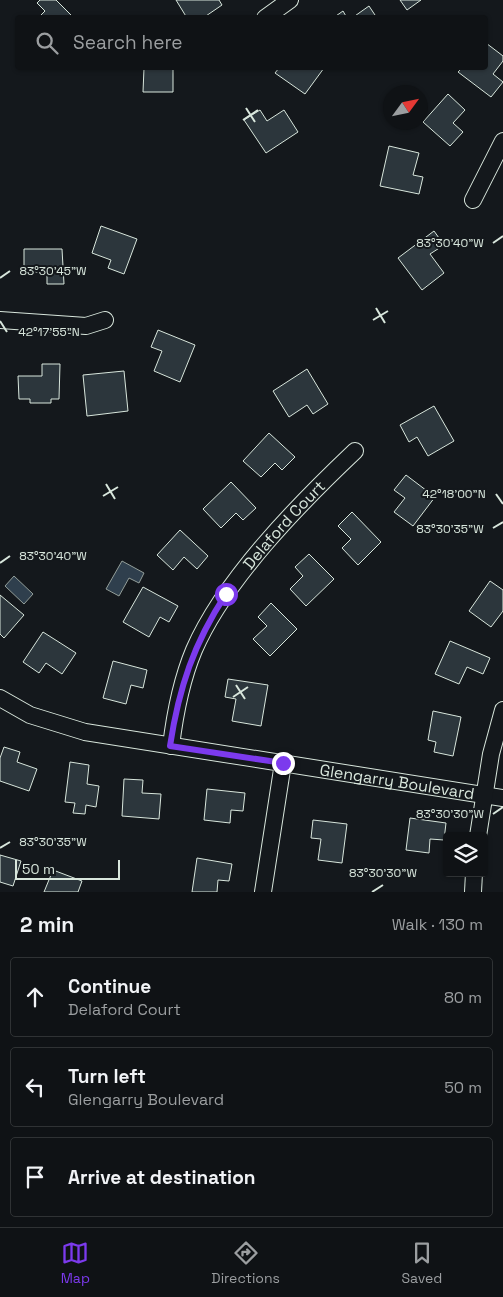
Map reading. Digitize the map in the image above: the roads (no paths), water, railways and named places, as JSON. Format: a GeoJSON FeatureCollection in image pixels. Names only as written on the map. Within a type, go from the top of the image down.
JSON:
{"type":"FeatureCollection","features":[{"type":"Feature","properties":{"kind":"street"},"geometry":{"type":"LineString","coordinates":[[269,15],[290,0]]}},
{"type":"Feature","properties":{"kind":"street"},"geometry":{"type":"LineString","coordinates":[[473,200],[503,142]]}},
{"type":"Feature","properties":{"kind":"street"},"geometry":{"type":"LineString","coordinates":[[0,320],[86,326],[105,320]]}},
{"type":"Feature","properties":{"kind":"street","name":"Delaford Court"},"geometry":{"type":"LineString","coordinates":[[170,746],[184,676],[211,618],[238,578],[269,540],[355,450]]}},
{"type":"Feature","properties":{"kind":"street","name":"Glengarry Boulevard"},"geometry":{"type":"LineString","coordinates":[[0,698],[54,724],[85,732],[503,798]]}},
{"type":"Feature","properties":{"kind":"street"},"geometry":{"type":"LineString","coordinates":[[479,832],[491,754],[503,710]]}},
{"type":"Feature","properties":{"kind":"street"},"geometry":{"type":"LineString","coordinates":[[262,892],[283,763]]}},
{"type":"Feature","properties":{"kind":"street"},"geometry":{"type":"LineString","coordinates":[[473,892],[474,877]]}},
{"type":"Feature","properties":{"kind":"water"},"geometry":{"type":"Polygon","coordinates":[[[122,561],[144,573],[139,583],[129,578],[119,596],[106,589],[122,561]]]}},
{"type":"Feature","properties":{"kind":"water"},"geometry":{"type":"Polygon","coordinates":[[[14,576],[33,594],[24,604],[5,586],[14,576]]]}}]}
